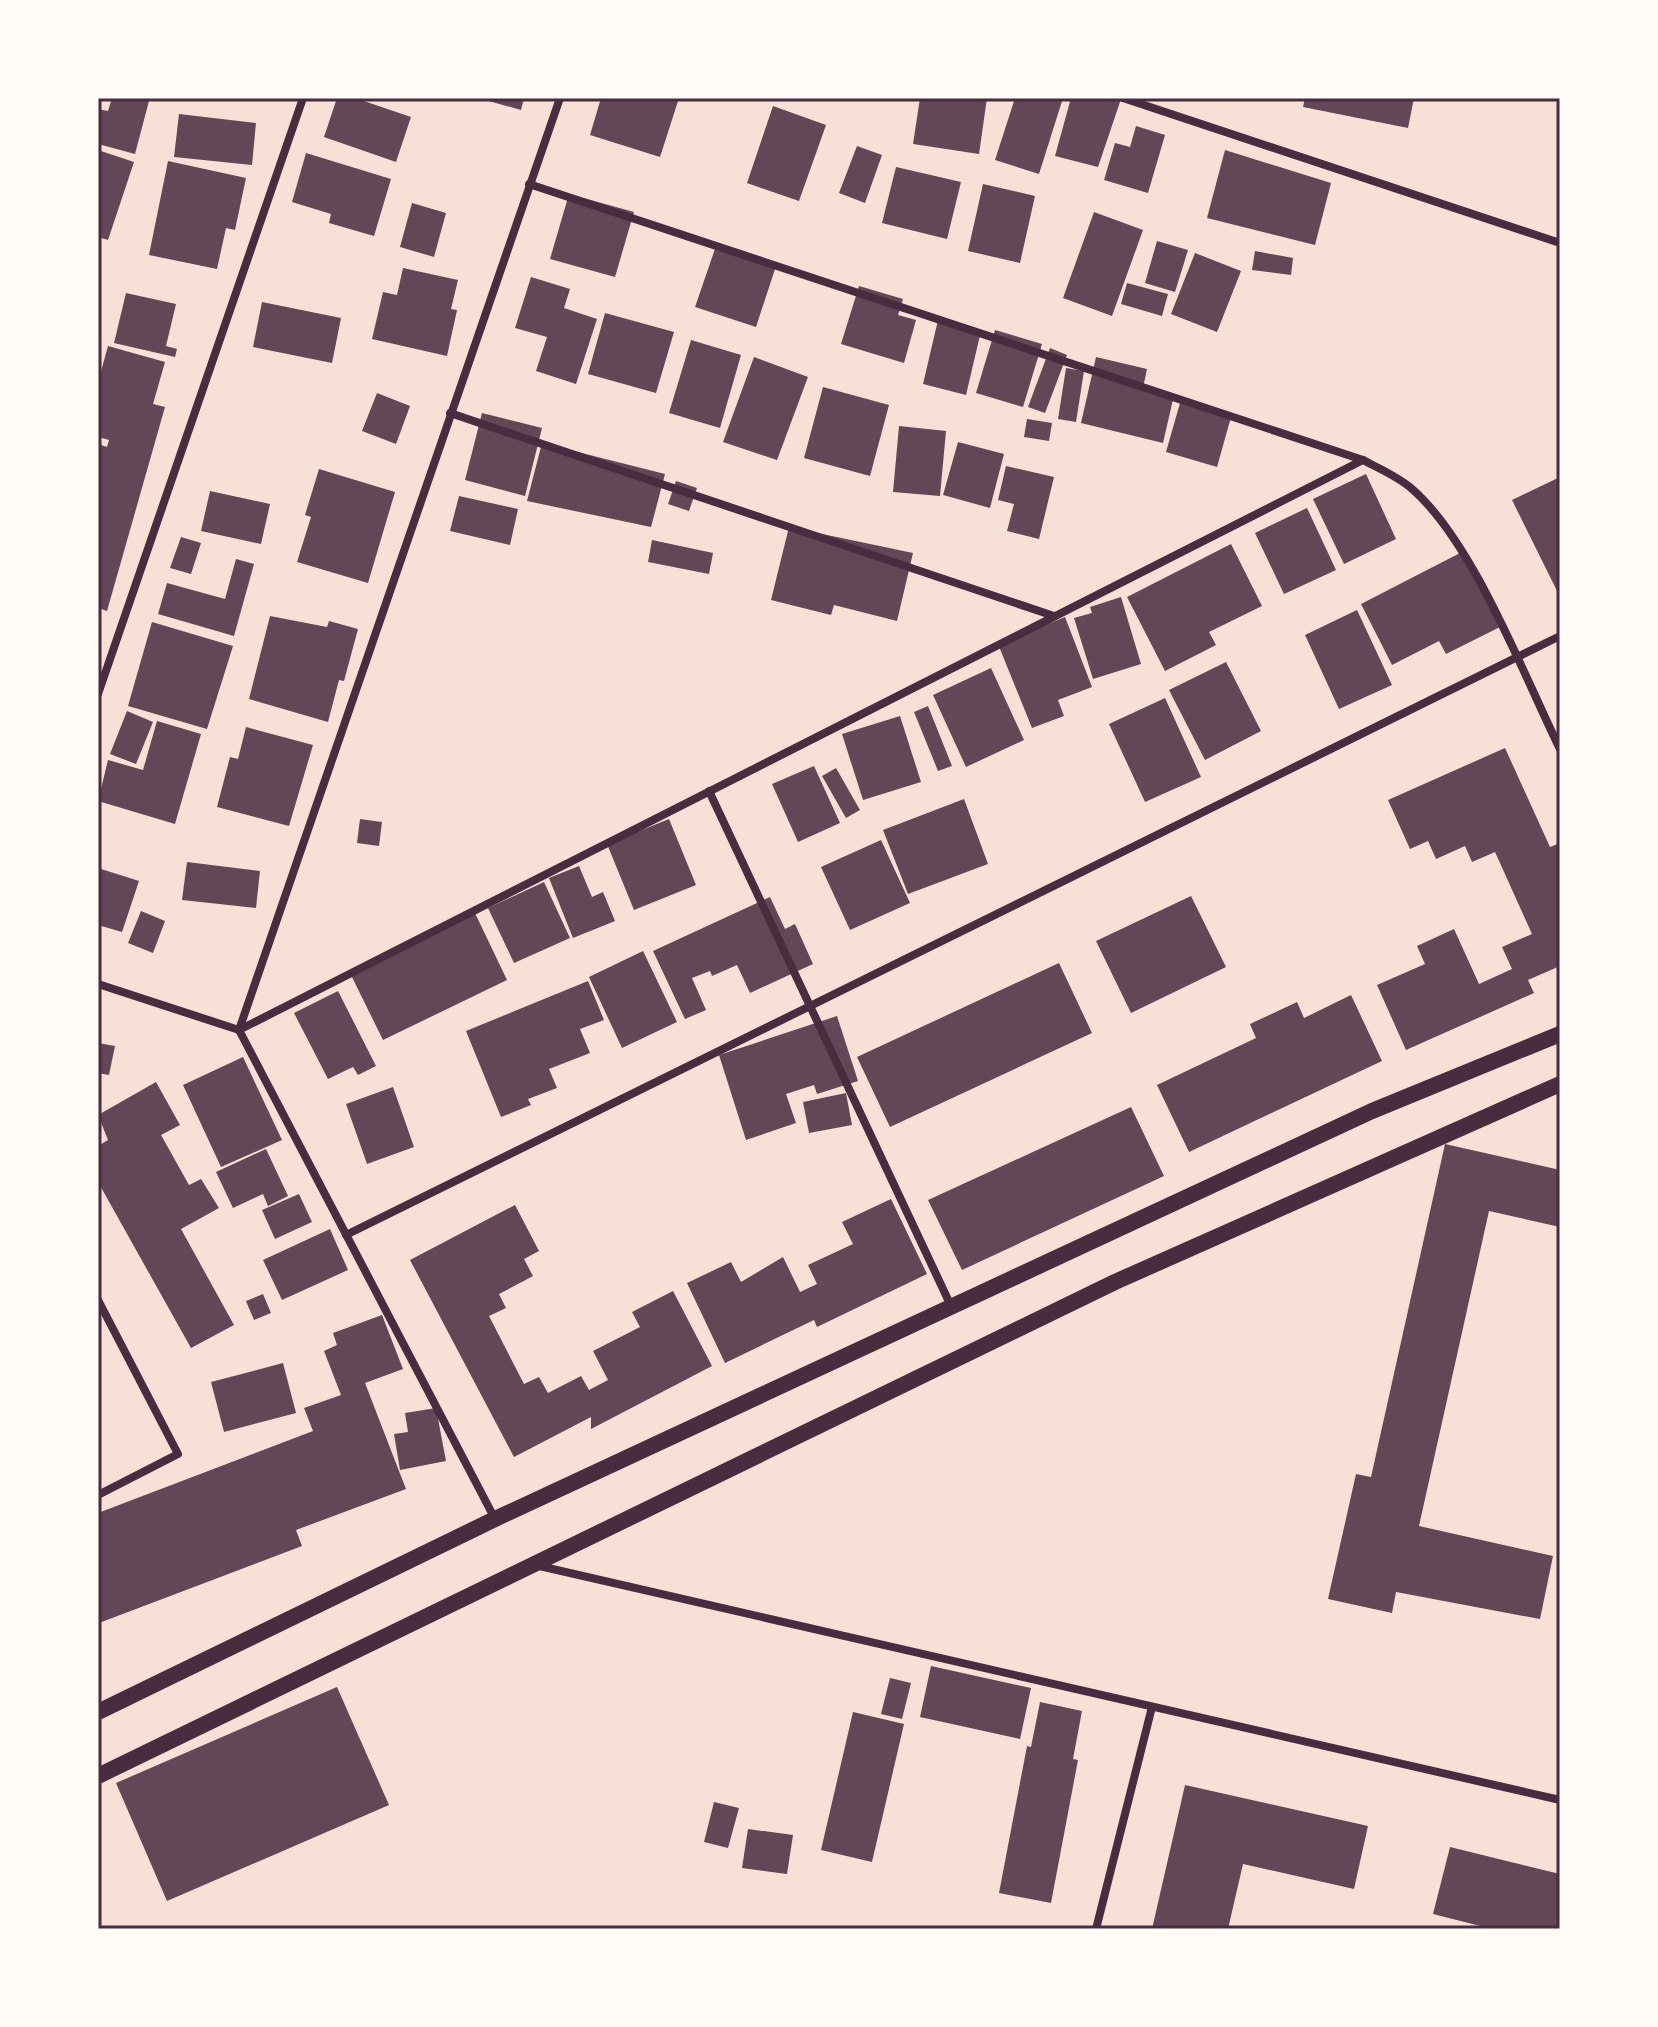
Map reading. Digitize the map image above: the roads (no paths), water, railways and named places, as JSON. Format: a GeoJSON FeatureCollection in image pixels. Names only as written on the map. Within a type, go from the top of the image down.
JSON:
{"type":"FeatureCollection","features":[{"type":"Feature","properties":{"kind":"main road"},"geometry":{"type":"LineString","coordinates":[[98,1712],[495,1519],[951,1306],[1372,1111],[1560,1034]]}},
{"type":"Feature","properties":{"kind":"main road"},"geometry":{"type":"LineString","coordinates":[[98,1776],[1115,1282],[1560,1084]]}},
{"type":"Feature","properties":{"kind":"street"},"geometry":{"type":"LineString","coordinates":[[98,694],[303,98]]}},
{"type":"Feature","properties":{"kind":"street"},"geometry":{"type":"LineString","coordinates":[[239,1030],[560,98]]}},
{"type":"Feature","properties":{"kind":"street"},"geometry":{"type":"LineString","coordinates":[[1123,98],[1560,243]]}},
{"type":"Feature","properties":{"kind":"street"},"geometry":{"type":"LineString","coordinates":[[529,184],[1363,460],[1410,487],[1439,518],[1472,568],[1560,749]]}},
{"type":"Feature","properties":{"kind":"street"},"geometry":{"type":"LineString","coordinates":[[450,413],[1054,616]]}},
{"type":"Feature","properties":{"kind":"street"},"geometry":{"type":"LineString","coordinates":[[239,1030],[1363,460]]}},
{"type":"Feature","properties":{"kind":"street"},"geometry":{"type":"LineString","coordinates":[[346,1235],[1560,636]]}},
{"type":"Feature","properties":{"kind":"street"},"geometry":{"type":"LineString","coordinates":[[709,791],[951,1306]]}},
{"type":"Feature","properties":{"kind":"street"},"geometry":{"type":"LineString","coordinates":[[98,984],[239,1030],[495,1519]]}},
{"type":"Feature","properties":{"kind":"street"},"geometry":{"type":"LineString","coordinates":[[98,1300],[178,1454],[98,1495]]}},
{"type":"Feature","properties":{"kind":"street"},"geometry":{"type":"LineString","coordinates":[[533,1565],[1560,1800]]}},
{"type":"Feature","properties":{"kind":"street"},"geometry":{"type":"LineString","coordinates":[[1096,1929],[1152,1707]]}}]}
